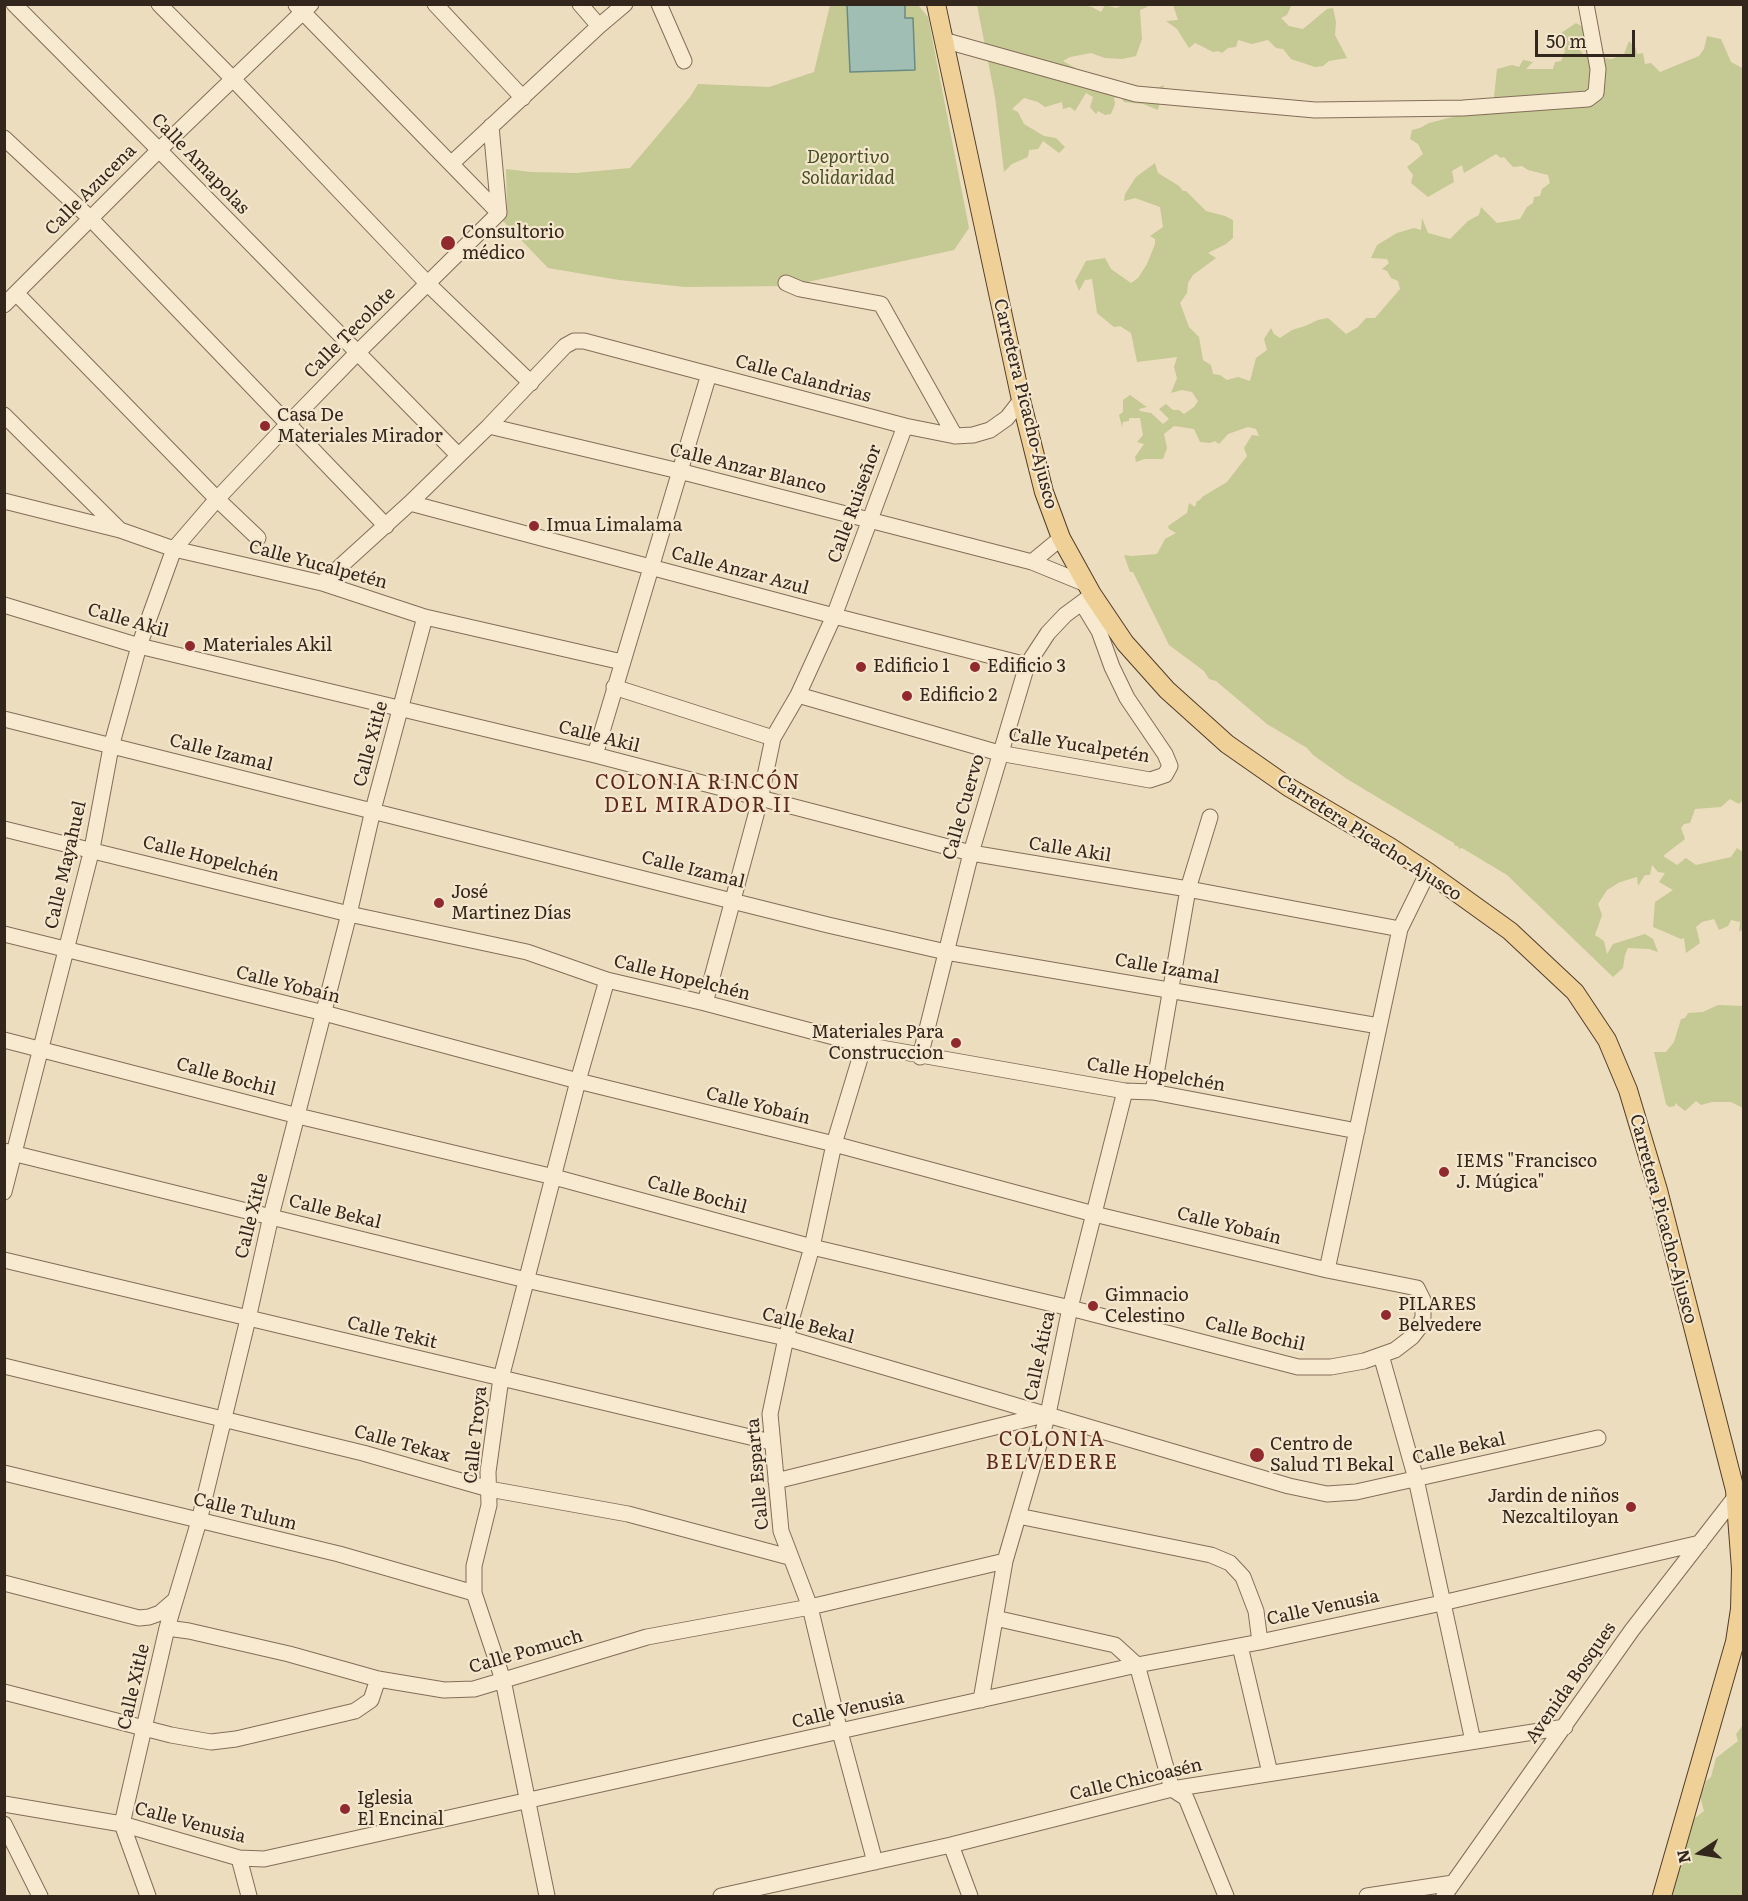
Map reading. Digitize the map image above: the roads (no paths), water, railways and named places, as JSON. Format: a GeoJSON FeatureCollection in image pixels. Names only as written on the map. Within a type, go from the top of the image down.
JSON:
{"type":"FeatureCollection","features":[{"type":"Feature","properties":{"kind":"main road","name":"Carretera Picacho-Ajusco"},"geometry":{"type":"LineString","coordinates":[[936,4],[1020,400],[1044,492],[1061,538],[1087,594],[1125,643],[1167,690],[1227,744],[1290,788],[1428,872],[1510,931],[1575,992],[1607,1040],[1628,1090],[1658,1190],[1738,1492],[1741,1569],[1740,1610],[1735,1642],[1662,1896]]}},
{"type":"Feature","properties":{"kind":"street","name":"Calle Amapolas"},"geometry":{"type":"LineString","coordinates":[[14,4],[458,455]]}},
{"type":"Feature","properties":{"kind":"street"},"geometry":{"type":"LineString","coordinates":[[159,4],[428,284],[531,383],[386,525],[322,583]]}},
{"type":"Feature","properties":{"kind":"street"},"geometry":{"type":"LineString","coordinates":[[435,4],[523,98]]}},
{"type":"Feature","properties":{"kind":"street"},"geometry":{"type":"LineString","coordinates":[[580,4],[599,26]]}},
{"type":"Feature","properties":{"kind":"street"},"geometry":{"type":"LineString","coordinates":[[452,163],[625,4]]}},
{"type":"Feature","properties":{"kind":"street"},"geometry":{"type":"LineString","coordinates":[[659,4],[684,61]]}},
{"type":"Feature","properties":{"kind":"street"},"geometry":{"type":"LineString","coordinates":[[943,40],[1136,94],[1315,110],[1463,108],[1588,99],[1596,93],[1598,69],[1586,4]]}},
{"type":"Feature","properties":{"kind":"street","name":"Calle Azucena"},"geometry":{"type":"LineString","coordinates":[[4,305],[303,7]]}},
{"type":"Feature","properties":{"kind":"street"},"geometry":{"type":"LineString","coordinates":[[303,7],[499,213]]}},
{"type":"Feature","properties":{"kind":"street"},"geometry":{"type":"LineString","coordinates":[[491,126],[499,213]]}},
{"type":"Feature","properties":{"kind":"street"},"geometry":{"type":"LineString","coordinates":[[4,138],[91,219],[386,525]]}},
{"type":"Feature","properties":{"kind":"street","name":"Calle Tecolote"},"geometry":{"type":"LineString","coordinates":[[174,549],[217,499],[288,424],[499,213]]}},
{"type":"Feature","properties":{"kind":"street"},"geometry":{"type":"LineString","coordinates":[[786,283],[800,288],[881,304],[956,436]]}},
{"type":"Feature","properties":{"kind":"street"},"geometry":{"type":"LineString","coordinates":[[16,293],[258,538]]}},
{"type":"Feature","properties":{"kind":"street","name":"Calle Calandrias"},"geometry":{"type":"LineString","coordinates":[[531,383],[565,346],[574,341],[584,341],[905,426],[956,436],[973,435],[990,430],[1007,418],[1020,400]]}},
{"type":"Feature","properties":{"kind":"street"},"geometry":{"type":"LineString","coordinates":[[595,755],[709,374]]}},
{"type":"Feature","properties":{"kind":"street"},"geometry":{"type":"LineString","coordinates":[[4,415],[120,530]]}},
{"type":"Feature","properties":{"kind":"street","name":"Calle Anzar Blanco"},"geometry":{"type":"LineString","coordinates":[[489,426],[680,471],[1032,562],[1087,594]]}},
{"type":"Feature","properties":{"kind":"street","name":"Calle Ruiseñor"},"geometry":{"type":"LineString","coordinates":[[705,1003],[760,800],[773,738],[798,694],[834,616],[905,426]]}},
{"type":"Feature","properties":{"kind":"street","name":"Calle Yucalpetén"},"geometry":{"type":"LineString","coordinates":[[4,501],[120,530],[174,549],[322,583],[425,617],[622,662]]}},
{"type":"Feature","properties":{"kind":"street","name":"Calle Anzar Azul"},"geometry":{"type":"LineString","coordinates":[[410,502],[834,616],[1027,665]]}},
{"type":"Feature","properties":{"kind":"street"},"geometry":{"type":"LineString","coordinates":[[1032,562],[1061,538]]}},
{"type":"Feature","properties":{"kind":"street","name":"Calle Mayahuel"},"geometry":{"type":"LineString","coordinates":[[4,1192],[9,1152],[41,1049],[92,849],[111,747],[139,646],[174,549]]}},
{"type":"Feature","properties":{"kind":"street","name":"Calle Yucalpetén"},"geometry":{"type":"LineString","coordinates":[[798,694],[999,753],[1150,780],[1165,775],[1170,766],[1165,754],[1127,698],[1112,667],[1087,594]]}},
{"type":"Feature","properties":{"kind":"street","name":"Calle Cuervo"},"geometry":{"type":"LineString","coordinates":[[920,1057],[970,854],[1027,665],[1048,633],[1087,594]]}},
{"type":"Feature","properties":{"kind":"street","name":"Calle Akil"},"geometry":{"type":"LineString","coordinates":[[4,605],[139,646],[595,755],[970,854],[1188,889],[1400,929]]}},
{"type":"Feature","properties":{"kind":"street","name":"Calle Xitle"},"geometry":{"type":"LineString","coordinates":[[122,1824],[167,1628],[199,1521],[271,1216],[349,914],[373,810],[425,617]]}},
{"type":"Feature","properties":{"kind":"street"},"geometry":{"type":"LineString","coordinates":[[614,687],[773,738]]}},
{"type":"Feature","properties":{"kind":"street","name":"Calle Izamal"},"geometry":{"type":"LineString","coordinates":[[4,719],[946,952],[1379,1026]]}},
{"type":"Feature","properties":{"kind":"street"},"geometry":{"type":"LineString","coordinates":[[1153,1092],[1188,889],[1210,817]]}},
{"type":"Feature","properties":{"kind":"street","name":"Calle Hopelchén"},"geometry":{"type":"LineString","coordinates":[[4,829],[349,914],[527,952],[607,980],[864,1045],[920,1057],[1125,1091],[1153,1092],[1357,1131]]}},
{"type":"Feature","properties":{"kind":"street"},"geometry":{"type":"LineString","coordinates":[[1327,1270],[1400,929],[1428,872]]}},
{"type":"Feature","properties":{"kind":"street","name":"Calle Yobaín"},"geometry":{"type":"LineString","coordinates":[[4,934],[324,1013],[578,1081],[834,1144],[1094,1214],[1327,1270],[1417,1288],[1423,1300],[1423,1317],[1419,1328],[1404,1345],[1381,1355]]}},
{"type":"Feature","properties":{"kind":"street","name":"Calle Troya"},"geometry":{"type":"LineString","coordinates":[[547,1896],[504,1680],[474,1593],[474,1566],[489,1505],[488,1472],[501,1378],[578,1081],[607,980]]}},
{"type":"Feature","properties":{"kind":"street","name":"Calle Bochil"},"geometry":{"type":"LineString","coordinates":[[4,1040],[298,1116],[554,1177],[812,1247],[1070,1308],[1298,1367],[1331,1367],[1381,1355]]}},
{"type":"Feature","properties":{"kind":"street","name":"Calle Esparta"},"geometry":{"type":"LineString","coordinates":[[864,1045],[834,1144],[812,1247],[786,1338],[770,1414],[781,1531],[810,1607],[840,1732],[875,1862]]}},
{"type":"Feature","properties":{"kind":"street","name":"Calle Ática"},"geometry":{"type":"LineString","coordinates":[[981,1700],[1005,1562],[1048,1414],[1070,1308],[1125,1091]]}},
{"type":"Feature","properties":{"kind":"street","name":"Calle Bekal"},"geometry":{"type":"LineString","coordinates":[[9,1152],[526,1280],[786,1338],[1289,1486],[1327,1494],[1356,1492],[1598,1438]]}},
{"type":"Feature","properties":{"kind":"street","name":"Calle Tekit"},"geometry":{"type":"LineString","coordinates":[[4,1260],[771,1442]]}},
{"type":"Feature","properties":{"kind":"street"},"geometry":{"type":"LineString","coordinates":[[1381,1355],[1416,1479],[1473,1741]]}},
{"type":"Feature","properties":{"kind":"street","name":"Calle Tekax"},"geometry":{"type":"LineString","coordinates":[[4,1366],[363,1454],[489,1489],[628,1514],[789,1557]]}},
{"type":"Feature","properties":{"kind":"street"},"geometry":{"type":"LineString","coordinates":[[776,1481],[1048,1414]]}},
{"type":"Feature","properties":{"kind":"street","name":"Calle Tulum"},"geometry":{"type":"LineString","coordinates":[[4,1473],[339,1554],[474,1593]]}},
{"type":"Feature","properties":{"kind":"street","name":"Avenida Bosques"},"geometry":{"type":"LineString","coordinates":[[1444,1896],[1632,1630],[1738,1492]]}},
{"type":"Feature","properties":{"kind":"street"},"geometry":{"type":"LineString","coordinates":[[1018,1516],[1211,1555],[1230,1563],[1243,1577],[1256,1611],[1260,1642]]}},
{"type":"Feature","properties":{"kind":"street","name":"Calle Venusia"},"geometry":{"type":"LineString","coordinates":[[4,1804],[122,1824],[239,1858],[264,1859],[1137,1665],[1260,1642],[1443,1603],[1700,1543]]}},
{"type":"Feature","properties":{"kind":"street","name":"Calle Pomuch"},"geometry":{"type":"LineString","coordinates":[[167,1628],[290,1654],[378,1679],[444,1690],[474,1689],[647,1637],[810,1607],[1005,1562]]}},
{"type":"Feature","properties":{"kind":"street"},"geometry":{"type":"LineString","coordinates":[[4,1583],[139,1618],[160,1613],[175,1600]]}},
{"type":"Feature","properties":{"kind":"street"},"geometry":{"type":"LineString","coordinates":[[995,1618],[1115,1645],[1137,1665],[1172,1789],[1186,1798],[1226,1896]]}},
{"type":"Feature","properties":{"kind":"street"},"geometry":{"type":"LineString","coordinates":[[1240,1646],[1270,1773]]}},
{"type":"Feature","properties":{"kind":"street"},"geometry":{"type":"LineString","coordinates":[[4,1692],[144,1728],[211,1742],[236,1739],[355,1711],[371,1700],[378,1679]]}},
{"type":"Feature","properties":{"kind":"street","name":"Calle Chicoasén"},"geometry":{"type":"LineString","coordinates":[[721,1896],[951,1845],[1172,1789],[1564,1727]]}},
{"type":"Feature","properties":{"kind":"street"},"geometry":{"type":"LineString","coordinates":[[4,1824],[40,1896]]}},
{"type":"Feature","properties":{"kind":"street"},"geometry":{"type":"LineString","coordinates":[[122,1824],[148,1896]]}},
{"type":"Feature","properties":{"kind":"street"},"geometry":{"type":"LineString","coordinates":[[951,1845],[970,1896]]}},
{"type":"Feature","properties":{"kind":"street"},"geometry":{"type":"LineString","coordinates":[[239,1858],[249,1896]]}},
{"type":"Feature","properties":{"kind":"street"},"geometry":{"type":"LineString","coordinates":[[1367,1896],[1453,1883]]}},
{"type":"Feature","properties":{"kind":"water"},"geometry":{"type":"Polygon","coordinates":[[[847,5],[905,5],[905,18],[913,18],[915,70],[850,72],[847,5]]]}},
{"type":"Feature","properties":{"kind":"place","name":"Consultorio médico"},"geometry":{"type":"Point","coordinates":[448,243]}},
{"type":"Feature","properties":{"kind":"place","name":"Casa De Materiales Mirador"},"geometry":{"type":"Point","coordinates":[265,426]}},
{"type":"Feature","properties":{"kind":"place","name":"Imua Limalama"},"geometry":{"type":"Point","coordinates":[534,526]}},
{"type":"Feature","properties":{"kind":"place","name":"Materiales Akil"},"geometry":{"type":"Point","coordinates":[190,646]}},
{"type":"Feature","properties":{"kind":"place","name":"Edificio 1"},"geometry":{"type":"Point","coordinates":[861,667]}},
{"type":"Feature","properties":{"kind":"place","name":"Edificio 3"},"geometry":{"type":"Point","coordinates":[975,667]}},
{"type":"Feature","properties":{"kind":"place","name":"Edificio 2"},"geometry":{"type":"Point","coordinates":[907,696]}},
{"type":"Feature","properties":{"kind":"place","name":"José Martinez Días"},"geometry":{"type":"Point","coordinates":[439,903]}},
{"type":"Feature","properties":{"kind":"place","name":"Materiales Para Construccion"},"geometry":{"type":"Point","coordinates":[956,1043]}},
{"type":"Feature","properties":{"kind":"place","name":"IEMS \"Francisco J. Múgica\""},"geometry":{"type":"Point","coordinates":[1444,1172]}},
{"type":"Feature","properties":{"kind":"place","name":"Gimnacio Celestino"},"geometry":{"type":"Point","coordinates":[1093,1306]}},
{"type":"Feature","properties":{"kind":"place","name":"PILARES Belvedere"},"geometry":{"type":"Point","coordinates":[1386,1315]}},
{"type":"Feature","properties":{"kind":"place","name":"Centro de Salud T1 Bekal"},"geometry":{"type":"Point","coordinates":[1257,1455]}},
{"type":"Feature","properties":{"kind":"place","name":"Jardin de niños Nezcaltiloyan"},"geometry":{"type":"Point","coordinates":[1631,1507]}},
{"type":"Feature","properties":{"kind":"place","name":"Iglesia El Encinal"},"geometry":{"type":"Point","coordinates":[345,1809]}},
{"type":"Feature","properties":{"kind":"district","name":"COLONIA RINCÓN DEL MIRADOR II"},"geometry":{"type":"Point","coordinates":[698,794]}},
{"type":"Feature","properties":{"kind":"district","name":"COLONIA BELVEDERE"},"geometry":{"type":"Point","coordinates":[1052,1452]}},
{"type":"Feature","properties":{"kind":"park label","name":"Deportivo Solidaridad"},"geometry":{"type":"Point","coordinates":[848,168]}}]}
